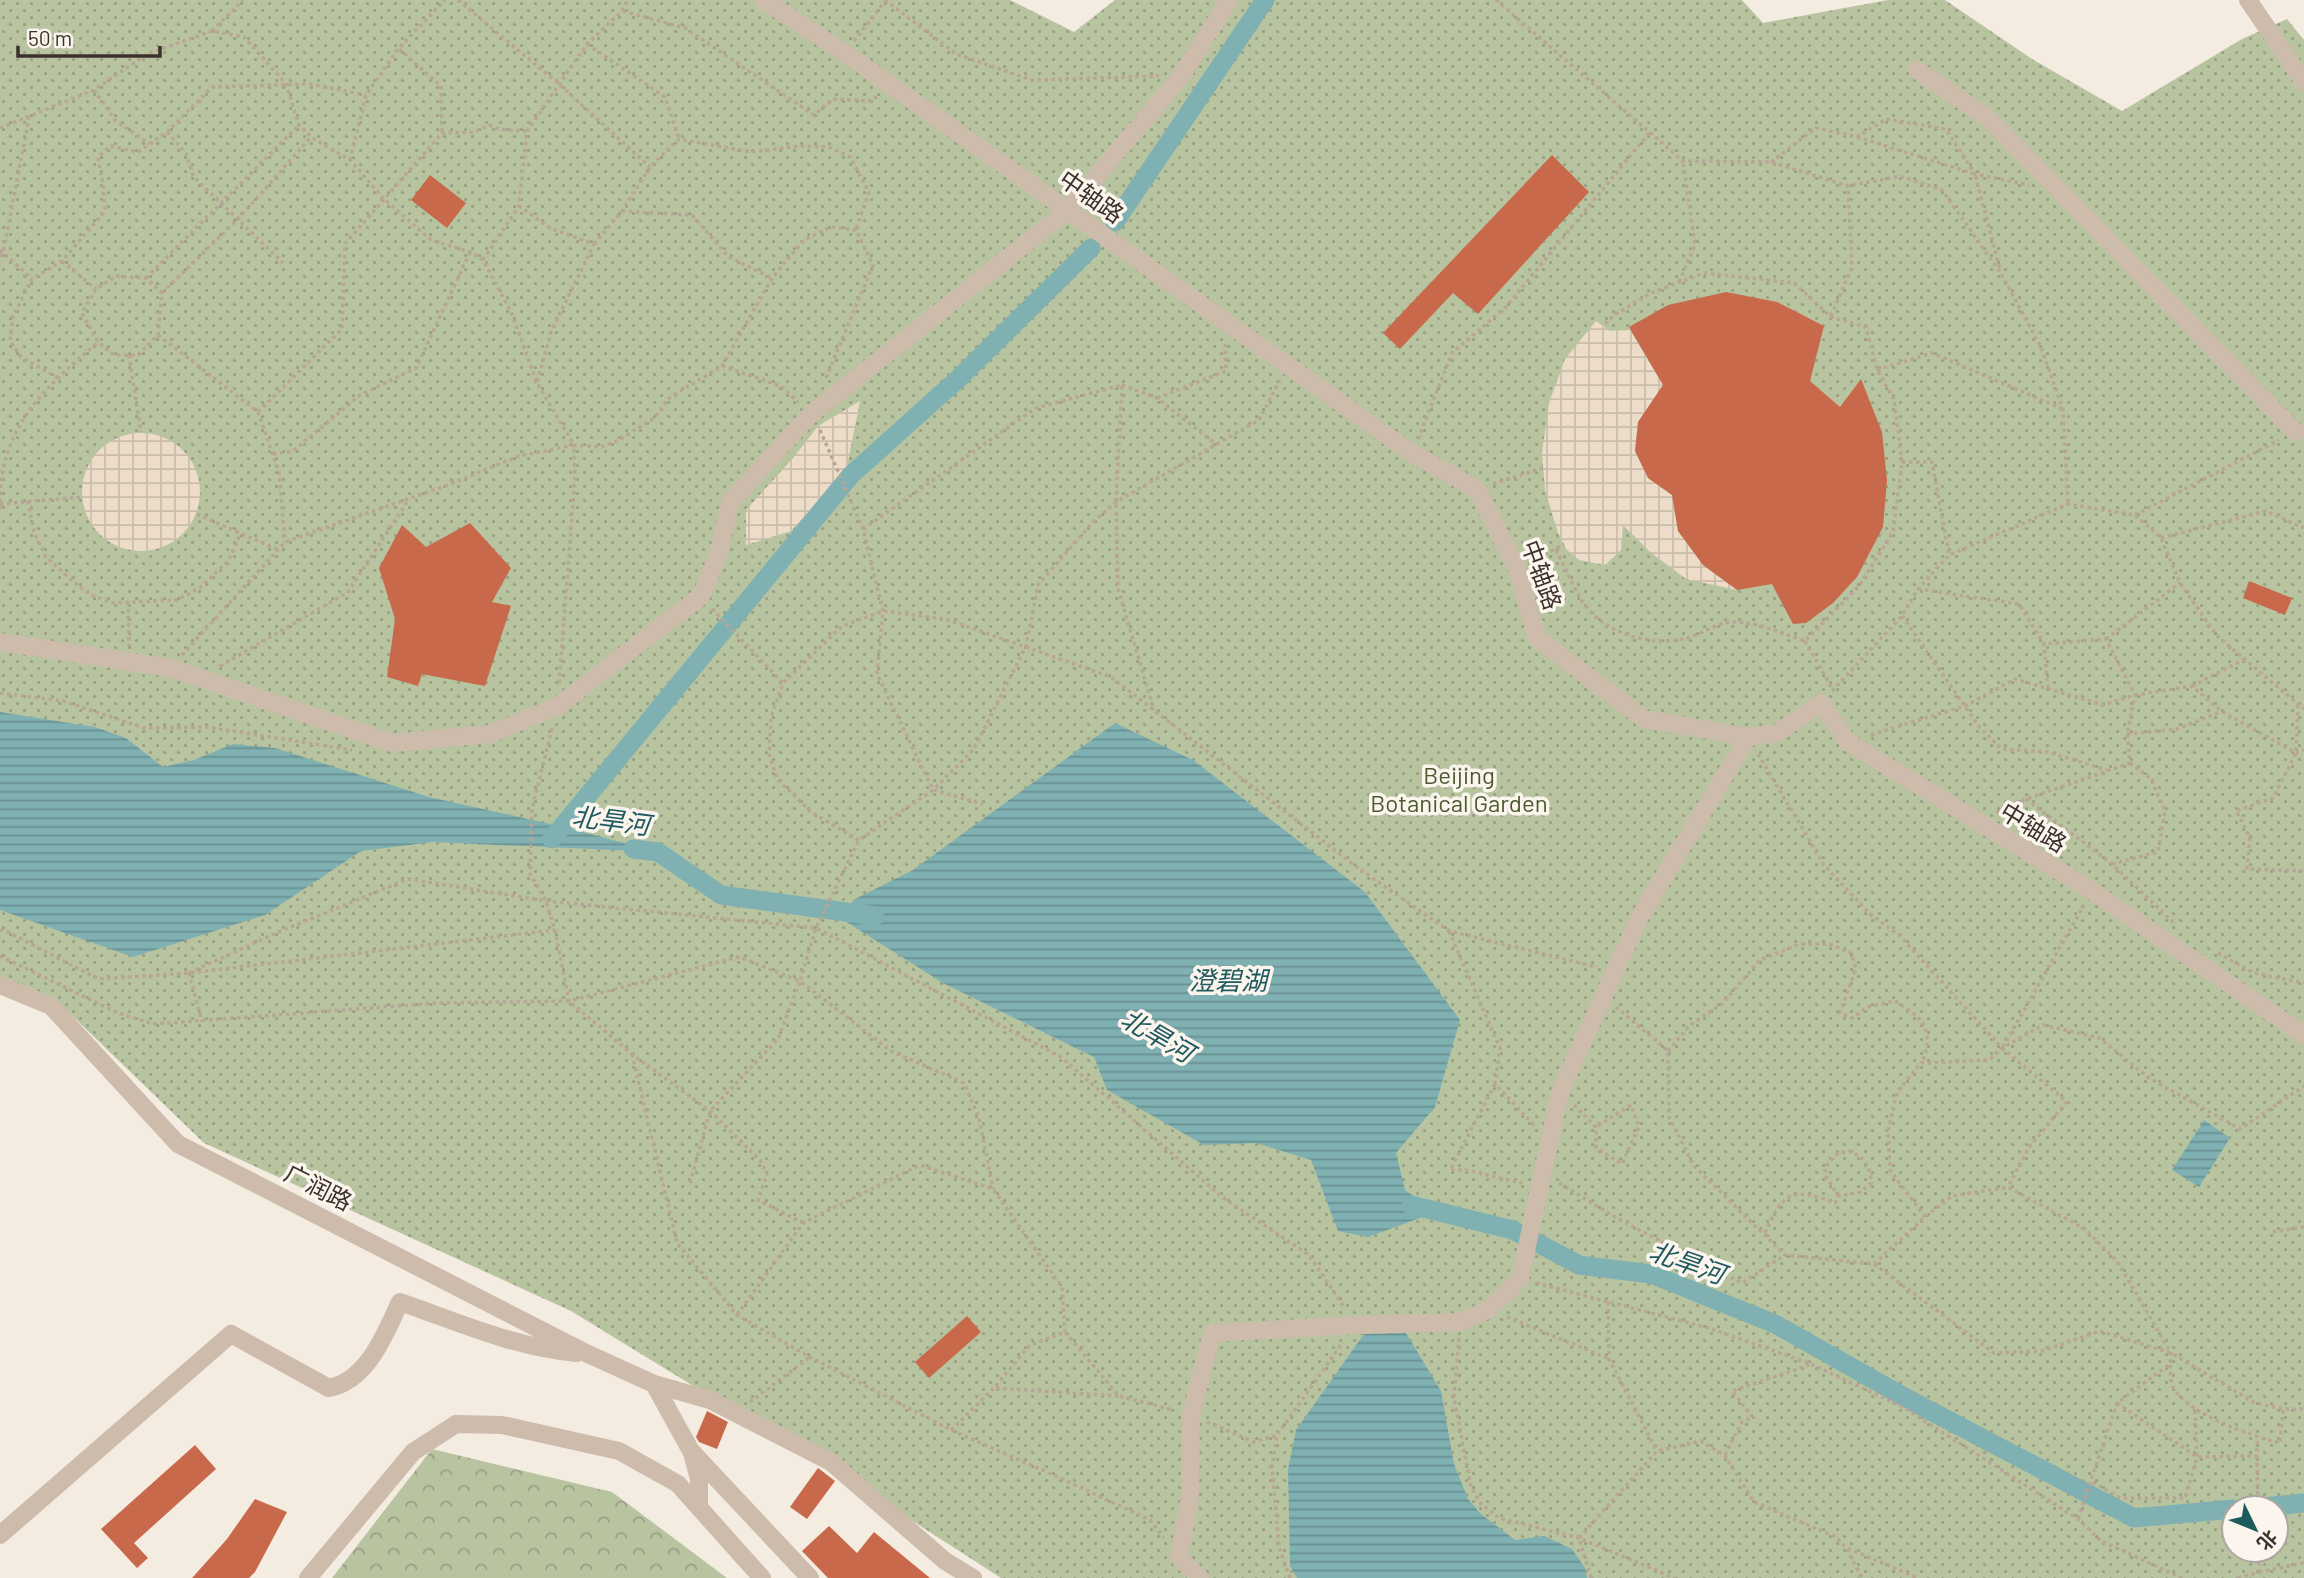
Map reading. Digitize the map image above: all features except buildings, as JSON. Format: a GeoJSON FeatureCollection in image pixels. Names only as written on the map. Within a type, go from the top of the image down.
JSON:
{"type":"FeatureCollection","features":[{"type":"Feature","properties":{"kind":"street","name":"中轴路"},"geometry":{"type":"LineString","coordinates":[[763,0],[888,84],[1412,454],[1477,489],[1517,569],[1537,638],[1644,719],[1748,737],[1777,733],[1827,697],[1849,742],[2092,891],[2304,1035]]}},
{"type":"Feature","properties":{"kind":"street"},"geometry":{"type":"LineString","coordinates":[[0,642],[170,668],[392,743],[490,734],[558,706],[701,596],[718,555],[731,501],[811,414],[1068,210],[1182,75],[1229,0]]}},
{"type":"Feature","properties":{"kind":"street"},"geometry":{"type":"LineString","coordinates":[[2248,0],[2300,76]]}},
{"type":"Feature","properties":{"kind":"street"},"geometry":{"type":"LineString","coordinates":[[1917,71],[1988,118],[2296,432]]}},
{"type":"Feature","properties":{"kind":"street"},"geometry":{"type":"LineString","coordinates":[[1200,1578],[1179,1557],[1190,1496],[1191,1415],[1212,1333],[1461,1322],[1489,1309],[1520,1279],[1560,1092],[1639,918],[1748,737]]}},
{"type":"Feature","properties":{"kind":"street","name":"广润路"},"geometry":{"type":"LineString","coordinates":[[0,985],[51,1006],[178,1144],[586,1353],[654,1384],[710,1400],[737,1412],[831,1462],[945,1561],[974,1578]]}},
{"type":"Feature","properties":{"kind":"street"},"geometry":{"type":"LineString","coordinates":[[0,1535],[231,1334],[329,1388],[344,1385],[378,1350],[400,1302],[514,1341],[547,1350],[586,1353]]}},
{"type":"Feature","properties":{"kind":"street"},"geometry":{"type":"LineString","coordinates":[[654,1384],[691,1451],[699,1479],[699,1508]]}},
{"type":"Feature","properties":{"kind":"street"},"geometry":{"type":"LineString","coordinates":[[308,1578],[413,1452],[456,1424],[502,1425],[619,1451],[678,1484],[762,1578]]}},
{"type":"Feature","properties":{"kind":"street"},"geometry":{"type":"LineString","coordinates":[[691,1451],[810,1578]]}},
{"type":"Feature","properties":{"kind":"path"},"geometry":{"type":"LineString","coordinates":[[0,128],[94,90],[147,54],[212,31],[243,0]]}},
{"type":"Feature","properties":{"kind":"path"},"geometry":{"type":"LineString","coordinates":[[350,160],[366,95],[398,49],[445,0]]}},
{"type":"Feature","properties":{"kind":"path"},"geometry":{"type":"LineString","coordinates":[[458,0],[560,85],[650,167]]}},
{"type":"Feature","properties":{"kind":"path"},"geometry":{"type":"LineString","coordinates":[[483,260],[519,206],[527,131],[587,44],[622,11],[628,0]]}},
{"type":"Feature","properties":{"kind":"path"},"geometry":{"type":"LineString","coordinates":[[845,54],[886,0],[956,54],[1032,80],[1182,75]]}},
{"type":"Feature","properties":{"kind":"path"},"geometry":{"type":"LineString","coordinates":[[1496,0],[1683,161],[1695,245],[1679,282]]}},
{"type":"Feature","properties":{"kind":"path"},"geometry":{"type":"LineString","coordinates":[[622,11],[685,28],[814,115],[833,99],[872,101],[888,84]]}},
{"type":"Feature","properties":{"kind":"path"},"geometry":{"type":"LineString","coordinates":[[212,31],[244,37],[286,84],[299,125],[312,137],[350,160],[383,198],[430,240],[470,252],[483,260],[511,312],[537,383],[574,445],[575,479],[558,706],[532,809],[530,874],[546,901],[555,930],[569,1001],[632,1054],[710,1111],[760,1160],[767,1174],[758,1200],[803,1223]]}},
{"type":"Feature","properties":{"kind":"path"},"geometry":{"type":"LineString","coordinates":[[587,44],[666,97],[679,139]]}},
{"type":"Feature","properties":{"kind":"path"},"geometry":{"type":"LineString","coordinates":[[258,412],[342,329],[345,244],[442,133],[441,86],[398,49]]}},
{"type":"Feature","properties":{"kind":"path"},"geometry":{"type":"LineString","coordinates":[[58,378],[21,357],[10,341],[13,316],[32,279],[62,261],[104,212],[98,157],[111,146],[138,152],[167,132],[212,88],[310,84],[366,95]]}},
{"type":"Feature","properties":{"kind":"path"},"geometry":{"type":"LineString","coordinates":[[94,90],[116,120],[149,144]]}},
{"type":"Feature","properties":{"kind":"path"},"geometry":{"type":"LineString","coordinates":[[29,118],[1,253],[32,279]]}},
{"type":"Feature","properties":{"kind":"path"},"geometry":{"type":"LineString","coordinates":[[1857,137],[1886,120],[1946,129],[1975,174],[2000,272]]}},
{"type":"Feature","properties":{"kind":"path"},"geometry":{"type":"LineString","coordinates":[[146,278],[299,125]]}},
{"type":"Feature","properties":{"kind":"path"},"geometry":{"type":"LineString","coordinates":[[442,133],[474,132],[489,125],[499,129],[527,131]]}},
{"type":"Feature","properties":{"kind":"path"},"geometry":{"type":"LineString","coordinates":[[1770,162],[1816,128],[1857,137],[1975,174],[2060,191]]}},
{"type":"Feature","properties":{"kind":"path"},"geometry":{"type":"LineString","coordinates":[[167,132],[186,153],[193,176],[283,263]]}},
{"type":"Feature","properties":{"kind":"path"},"geometry":{"type":"LineString","coordinates":[[1412,454],[1452,353],[1506,307],[1650,132]]}},
{"type":"Feature","properties":{"kind":"path"},"geometry":{"type":"LineString","coordinates":[[162,293],[146,278],[116,276],[96,289],[82,313],[98,341],[114,355],[138,355],[158,335],[162,293],[239,218],[312,137]]}},
{"type":"Feature","properties":{"kind":"path"},"geometry":{"type":"LineString","coordinates":[[537,383],[551,332],[594,244],[622,211],[650,167],[679,139]]}},
{"type":"Feature","properties":{"kind":"path"},"geometry":{"type":"LineString","coordinates":[[679,139],[751,152],[800,146],[829,147],[850,157],[869,192],[856,230],[873,265],[811,414]]}},
{"type":"Feature","properties":{"kind":"path"},"geometry":{"type":"LineString","coordinates":[[1683,161],[1770,162],[1848,186],[1900,176],[1942,190],[2000,272],[2041,347],[2063,409],[2068,504]]}},
{"type":"Feature","properties":{"kind":"path"},"geometry":{"type":"LineString","coordinates":[[1831,317],[1852,267],[1848,186]]}},
{"type":"Feature","properties":{"kind":"path"},"geometry":{"type":"LineString","coordinates":[[519,206],[550,228],[594,244]]}},
{"type":"Feature","properties":{"kind":"path"},"geometry":{"type":"LineString","coordinates":[[622,211],[692,215],[729,257],[772,278]]}},
{"type":"Feature","properties":{"kind":"path"},"geometry":{"type":"LineString","coordinates":[[170,668],[285,542],[445,486],[519,456],[574,445],[601,447],[619,440],[654,418],[669,398],[722,366],[772,278],[804,240],[831,227],[856,230]]}},
{"type":"Feature","properties":{"kind":"path"},"geometry":{"type":"LineString","coordinates":[[273,454],[293,451],[360,396],[416,368],[470,252]]}},
{"type":"Feature","properties":{"kind":"path"},"geometry":{"type":"LineString","coordinates":[[62,261],[96,289]]}},
{"type":"Feature","properties":{"kind":"path"},"geometry":{"type":"LineString","coordinates":[[1603,326],[1614,315],[1651,293],[1704,273],[1794,283],[1831,317],[1866,327],[1877,370],[1894,399],[1902,462],[1893,532],[1859,586],[1805,641]]}},
{"type":"Feature","properties":{"kind":"path"},"geometry":{"type":"LineString","coordinates":[[1157,398],[1226,372],[1224,321]]}},
{"type":"Feature","properties":{"kind":"path"},"geometry":{"type":"LineString","coordinates":[[158,335],[258,412],[279,472],[285,542]]}},
{"type":"Feature","properties":{"kind":"path"},"geometry":{"type":"LineString","coordinates":[[0,509],[1,469],[17,429],[30,407],[98,341]]}},
{"type":"Feature","properties":{"kind":"path"},"geometry":{"type":"LineString","coordinates":[[1877,370],[1932,354],[2063,409]]}},
{"type":"Feature","properties":{"kind":"path"},"geometry":{"type":"LineString","coordinates":[[129,355],[141,432]]}},
{"type":"Feature","properties":{"kind":"path"},"geometry":{"type":"LineString","coordinates":[[722,366],[781,386],[811,414],[818,425],[863,527],[883,611],[877,674],[933,790],[983,804]]}},
{"type":"Feature","properties":{"kind":"path"},"geometry":{"type":"LineString","coordinates":[[690,1183],[710,1111],[778,1039],[816,928],[859,839],[933,790],[974,749],[1026,646],[1038,585],[1093,522],[1116,502],[1259,420],[1288,366]]}},
{"type":"Feature","properties":{"kind":"path"},"geometry":{"type":"LineString","coordinates":[[863,527],[1036,408],[1122,385],[1157,398],[1217,445]]}},
{"type":"Feature","properties":{"kind":"path"},"geometry":{"type":"LineString","coordinates":[[1122,385],[1116,502],[1118,589],[1154,712]]}},
{"type":"Feature","properties":{"kind":"path"},"geometry":{"type":"LineString","coordinates":[[2135,514],[2296,432]]}},
{"type":"Feature","properties":{"kind":"path"},"geometry":{"type":"LineString","coordinates":[[1902,462],[1932,462],[1949,555]]}},
{"type":"Feature","properties":{"kind":"path"},"geometry":{"type":"LineString","coordinates":[[1477,489],[1543,468]]}},
{"type":"Feature","properties":{"kind":"path"},"geometry":{"type":"LineString","coordinates":[[0,504],[82,497]]}},
{"type":"Feature","properties":{"kind":"path"},"geometry":{"type":"LineString","coordinates":[[199,678],[348,592],[410,498]]}},
{"type":"Feature","properties":{"kind":"path"},"geometry":{"type":"LineString","coordinates":[[28,501],[34,532],[46,557],[91,595],[113,603],[177,600],[201,587],[228,561],[241,533]]}},
{"type":"Feature","properties":{"kind":"path"},"geometry":{"type":"LineString","coordinates":[[1556,550],[1581,599],[1594,616],[1612,628],[1633,638],[1684,639],[1729,622],[1753,622],[1805,641],[1827,697],[1902,616],[1918,589],[1949,555],[2068,504],[2135,514],[2161,538],[2180,583],[2217,636],[2304,709]]}},
{"type":"Feature","properties":{"kind":"path"},"geometry":{"type":"LineString","coordinates":[[2161,538],[2266,511],[2304,528]]}},
{"type":"Feature","properties":{"kind":"path"},"geometry":{"type":"LineString","coordinates":[[197,514],[279,550]]}},
{"type":"Feature","properties":{"kind":"path"},"geometry":{"type":"LineString","coordinates":[[1517,569],[1564,544]]}},
{"type":"Feature","properties":{"kind":"path"},"geometry":{"type":"LineString","coordinates":[[2044,644],[2106,639],[2180,583]]}},
{"type":"Feature","properties":{"kind":"path"},"geometry":{"type":"LineString","coordinates":[[1918,589],[2019,604],[2044,644],[2048,689]]}},
{"type":"Feature","properties":{"kind":"path"},"geometry":{"type":"LineString","coordinates":[[701,596],[783,683]]}},
{"type":"Feature","properties":{"kind":"path"},"geometry":{"type":"LineString","coordinates":[[128,603],[129,662]]}},
{"type":"Feature","properties":{"kind":"path"},"geometry":{"type":"LineString","coordinates":[[859,839],[811,811],[778,779],[769,754],[771,717],[783,683],[842,626],[883,611],[946,619],[1111,677],[1354,865],[1449,931],[1616,971]]}},
{"type":"Feature","properties":{"kind":"path"},"geometry":{"type":"LineString","coordinates":[[1902,616],[1967,705],[1980,728],[2002,749],[2048,752],[2108,771]]}},
{"type":"Feature","properties":{"kind":"path"},"geometry":{"type":"LineString","coordinates":[[2106,639],[2135,695],[2127,734],[2130,763],[2151,779],[2165,811],[2158,852],[2112,864]]}},
{"type":"Feature","properties":{"kind":"path"},"geometry":{"type":"LineString","coordinates":[[1849,742],[1967,705],[2015,680],[2103,705],[2135,695],[2192,686],[2245,659]]}},
{"type":"Feature","properties":{"kind":"path"},"geometry":{"type":"LineString","coordinates":[[2192,686],[2221,711],[2297,752],[2304,750]]}},
{"type":"Feature","properties":{"kind":"path"},"geometry":{"type":"LineString","coordinates":[[0,693],[63,701],[144,728],[207,727],[288,738],[348,750],[359,748]]}},
{"type":"Feature","properties":{"kind":"path"},"geometry":{"type":"LineString","coordinates":[[2298,705],[2297,752],[2273,798],[2236,811],[2250,837],[2247,869],[2304,871]]}},
{"type":"Feature","properties":{"kind":"path"},"geometry":{"type":"LineString","coordinates":[[2127,734],[2177,729],[2221,711]]}},
{"type":"Feature","properties":{"kind":"path"},"geometry":{"type":"LineString","coordinates":[[1748,737],[1824,864],[1870,914],[1900,936],[2001,1048],[2067,1102],[2029,1147],[2008,1187]]}},
{"type":"Feature","properties":{"kind":"path"},"geometry":{"type":"LineString","coordinates":[[1983,826],[2003,807],[2130,763]]}},
{"type":"Feature","properties":{"kind":"path"},"geometry":{"type":"LineString","coordinates":[[2026,799],[2112,864],[2177,925]]}},
{"type":"Feature","properties":{"kind":"path"},"geometry":{"type":"LineString","coordinates":[[189,973],[276,933],[408,879],[546,901],[816,928],[1061,1057],[1222,1197],[1309,1255],[1356,1325],[1276,1435],[1272,1467],[1279,1547],[1290,1578]]}},
{"type":"Feature","properties":{"kind":"path"},"geometry":{"type":"LineString","coordinates":[[2001,1048],[2092,891]]}},
{"type":"Feature","properties":{"kind":"path"},"geometry":{"type":"LineString","coordinates":[[0,930],[98,979],[189,973],[555,930]]}},
{"type":"Feature","properties":{"kind":"path"},"geometry":{"type":"LineString","coordinates":[[1449,931],[1500,1048],[1495,1084],[1450,1170],[1543,1181],[1742,1283],[1785,1255],[1874,1264],[1994,1353],[2042,1351],[2100,1331],[2171,1353],[2255,1403],[2283,1409],[2304,1409]]}},
{"type":"Feature","properties":{"kind":"path"},"geometry":{"type":"LineString","coordinates":[[1785,1255],[1694,1166],[1669,1117],[1668,1051],[1690,1025],[1722,1004],[1760,960],[1800,944],[1829,944],[1852,953],[1856,968],[1840,1013],[1852,1018],[1868,1007],[1895,1001],[1916,1014],[1926,1028],[1928,1046],[1922,1063],[1897,1092],[1888,1131],[1890,1170],[1925,1217]]}},
{"type":"Feature","properties":{"kind":"path"},"geometry":{"type":"LineString","coordinates":[[0,956],[118,1013],[153,1024],[437,1003],[569,1001],[738,957],[800,981],[891,1051],[964,1083],[979,1118],[993,1189],[1062,1287],[1065,1332],[1119,1396]]}},
{"type":"Feature","properties":{"kind":"path"},"geometry":{"type":"LineString","coordinates":[[189,973],[202,1022]]}},
{"type":"Feature","properties":{"kind":"path"},"geometry":{"type":"LineString","coordinates":[[2254,973],[2304,983]]}},
{"type":"Feature","properties":{"kind":"path"},"geometry":{"type":"LineString","coordinates":[[1604,996],[1668,1051]]}},
{"type":"Feature","properties":{"kind":"path"},"geometry":{"type":"LineString","coordinates":[[1922,1063],[1989,1059],[2001,1048],[2043,1025],[2099,1038],[2149,1078],[2240,1129],[2304,1086]]}},
{"type":"Feature","properties":{"kind":"path"},"geometry":{"type":"LineString","coordinates":[[632,1054],[677,1243],[737,1315],[810,1357],[951,1430],[1150,1520],[1179,1557]]}},
{"type":"Feature","properties":{"kind":"path"},"geometry":{"type":"LineString","coordinates":[[1495,1084],[1549,1142]]}},
{"type":"Feature","properties":{"kind":"path"},"geometry":{"type":"LineString","coordinates":[[1560,1092],[1596,1127],[1596,1148],[1622,1164],[1639,1126],[1631,1105],[1596,1127]]}},
{"type":"Feature","properties":{"kind":"path"},"geometry":{"type":"LineString","coordinates":[[1852,1151],[1865,1160],[1871,1170],[1871,1182],[1861,1192],[1838,1196],[1826,1176],[1825,1167],[1838,1153],[1852,1151]]}},
{"type":"Feature","properties":{"kind":"path"},"geometry":{"type":"LineString","coordinates":[[737,1315],[803,1223],[920,1166],[993,1189]]}},
{"type":"Feature","properties":{"kind":"path"},"geometry":{"type":"LineString","coordinates":[[1874,1264],[1952,1196],[2008,1187],[2085,1229],[2117,1261],[2171,1353],[2173,1387],[2195,1410],[2257,1437],[2280,1443],[2283,1409]]}},
{"type":"Feature","properties":{"kind":"path"},"geometry":{"type":"LineString","coordinates":[[1764,1234],[1778,1205],[1791,1196],[1806,1195],[1835,1203],[1838,1196]]}},
{"type":"Feature","properties":{"kind":"path"},"geometry":{"type":"LineString","coordinates":[[2273,1232],[2304,1227]]}},
{"type":"Feature","properties":{"kind":"path"},"geometry":{"type":"LineString","coordinates":[[1520,1279],[1709,1328],[1811,1364],[1903,1408],[2078,1519],[2101,1541],[2182,1578]]}},
{"type":"Feature","properties":{"kind":"path"},"geometry":{"type":"LineString","coordinates":[[1608,1303],[1609,1359],[1657,1451]]}},
{"type":"Feature","properties":{"kind":"path"},"geometry":{"type":"LineString","coordinates":[[1489,1309],[1609,1359]]}},
{"type":"Feature","properties":{"kind":"path"},"geometry":{"type":"LineString","coordinates":[[1461,1322],[1454,1398],[1471,1488],[1481,1504],[1499,1518],[1579,1538],[1675,1578]]}},
{"type":"Feature","properties":{"kind":"path"},"geometry":{"type":"LineString","coordinates":[[951,1430],[994,1388],[1030,1345],[1065,1332]]}},
{"type":"Feature","properties":{"kind":"path"},"geometry":{"type":"LineString","coordinates":[[737,1412],[810,1357]]}},
{"type":"Feature","properties":{"kind":"path"},"geometry":{"type":"LineString","coordinates":[[1725,1456],[1742,1422],[1753,1417],[1732,1391],[1811,1364]]}},
{"type":"Feature","properties":{"kind":"path"},"geometry":{"type":"LineString","coordinates":[[2078,1519],[2117,1404],[2170,1364]]}},
{"type":"Feature","properties":{"kind":"path"},"geometry":{"type":"LineString","coordinates":[[994,1388],[1119,1396],[1191,1415],[1254,1442],[1276,1435]]}},
{"type":"Feature","properties":{"kind":"path"},"geometry":{"type":"LineString","coordinates":[[2117,1404],[2197,1457],[2257,1456]]}},
{"type":"Feature","properties":{"kind":"path"},"geometry":{"type":"LineString","coordinates":[[2092,1482],[2120,1498],[2185,1498],[2197,1457],[2195,1410]]}},
{"type":"Feature","properties":{"kind":"path"},"geometry":{"type":"LineString","coordinates":[[2257,1437],[2258,1494]]}},
{"type":"Feature","properties":{"kind":"path"},"geometry":{"type":"LineString","coordinates":[[1579,1538],[1657,1451],[1701,1441],[1725,1456],[1754,1502],[1836,1537],[1847,1548],[1862,1578]]}},
{"type":"Feature","properties":{"kind":"path"},"geometry":{"type":"LineString","coordinates":[[1579,1538],[1591,1578]]}},
{"type":"Feature","properties":{"kind":"path"},"geometry":{"type":"LineString","coordinates":[[1847,1548],[1918,1578]]}},
{"type":"Feature","properties":{"kind":"path"},"geometry":{"type":"LineString","coordinates":[[2238,1578],[2304,1563]]}},
{"type":"Feature","properties":{"kind":"path"},"geometry":{"type":"LineString","coordinates":[[2259,1564],[2259,1572]]}},
{"type":"Feature","properties":{"kind":"green space","name":"Beijing Botanical Garden"},"geometry":{"type":"Polygon","coordinates":[[[0,0],[1010,0],[1074,32],[1115,0],[1742,0],[1763,23],[1888,0],[1945,0],[2032,59],[2122,111],[2242,39],[2287,19],[2304,40],[2304,1578],[1001,1578],[894,1509],[571,1311],[204,1143],[61,1005],[0,976],[0,0]]]}},
{"type":"Feature","properties":{"kind":"green space"},"geometry":{"type":"Polygon","coordinates":[[[432,1449],[612,1492],[727,1578],[332,1578],[432,1449]]]}},
{"type":"Feature","properties":{"kind":"shaded area"},"geometry":{"type":"Polygon","coordinates":[[[1596,321],[1610,331],[1630,330],[1663,385],[1638,422],[1635,451],[1648,478],[1672,495],[1678,531],[1703,565],[1737,590],[1686,579],[1650,552],[1623,525],[1621,550],[1605,565],[1579,560],[1566,549],[1558,533],[1545,490],[1542,453],[1549,403],[1565,359],[1596,321]]]}},
{"type":"Feature","properties":{"kind":"shaded area"},"geometry":{"type":"Polygon","coordinates":[[[860,401],[846,471],[791,531],[746,545],[746,510],[818,426],[860,401]]]}},
{"type":"Feature","properties":{"kind":"shaded area"},"geometry":{"type":"Polygon","coordinates":[[[141,433],[164,437],[183,450],[196,469],[200,492],[196,515],[183,534],[164,547],[141,551],[118,547],[99,534],[86,515],[82,492],[86,469],[99,450],[118,437],[141,433]]]}},
{"type":"Feature","properties":{"kind":"water"},"geometry":{"type":"Polygon","coordinates":[[[0,712],[95,727],[126,738],[163,767],[194,760],[233,744],[275,748],[429,797],[564,827],[658,852],[433,842],[361,851],[265,915],[133,957],[0,910],[0,712]]]}},
{"type":"Feature","properties":{"kind":"water","name":"澄碧湖"},"geometry":{"type":"Polygon","coordinates":[[[1115,723],[1193,760],[1365,892],[1460,1020],[1435,1107],[1396,1153],[1405,1190],[1436,1212],[1368,1237],[1338,1231],[1311,1160],[1256,1143],[1204,1145],[1107,1090],[1094,1057],[943,983],[845,921],[853,900],[913,870],[1115,723]]]}},
{"type":"Feature","properties":{"kind":"water"},"geometry":{"type":"Polygon","coordinates":[[[2204,1120],[2230,1138],[2199,1187],[2172,1170],[2204,1120]]]}},
{"type":"Feature","properties":{"kind":"water"},"geometry":{"type":"Polygon","coordinates":[[[1406,1333],[1441,1391],[1454,1464],[1468,1499],[1481,1514],[1515,1540],[1544,1536],[1572,1549],[1585,1568],[1587,1578],[1297,1578],[1290,1566],[1288,1469],[1296,1430],[1364,1334],[1406,1333]]]}},
{"type":"Feature","properties":{"kind":"waterway"},"geometry":{"type":"LineString","coordinates":[[1115,222],[1265,0]]}},
{"type":"Feature","properties":{"kind":"waterway"},"geometry":{"type":"LineString","coordinates":[[552,839],[851,475],[958,379],[1091,248]]}},
{"type":"Feature","properties":{"kind":"waterway","name":"北旱河"},"geometry":{"type":"LineString","coordinates":[[633,849],[658,852],[721,895],[875,916]]}},
{"type":"Feature","properties":{"kind":"waterway","name":"北旱河"},"geometry":{"type":"LineString","coordinates":[[1411,1205],[1513,1230],[1579,1265],[1651,1274],[1775,1324],[1906,1398],[2134,1518],[2220,1510]]}},
{"type":"Feature","properties":{"kind":"waterway","name":"北旱河"},"geometry":{"type":"LineString","coordinates":[[2290,1504],[2304,1503]]}}]}
